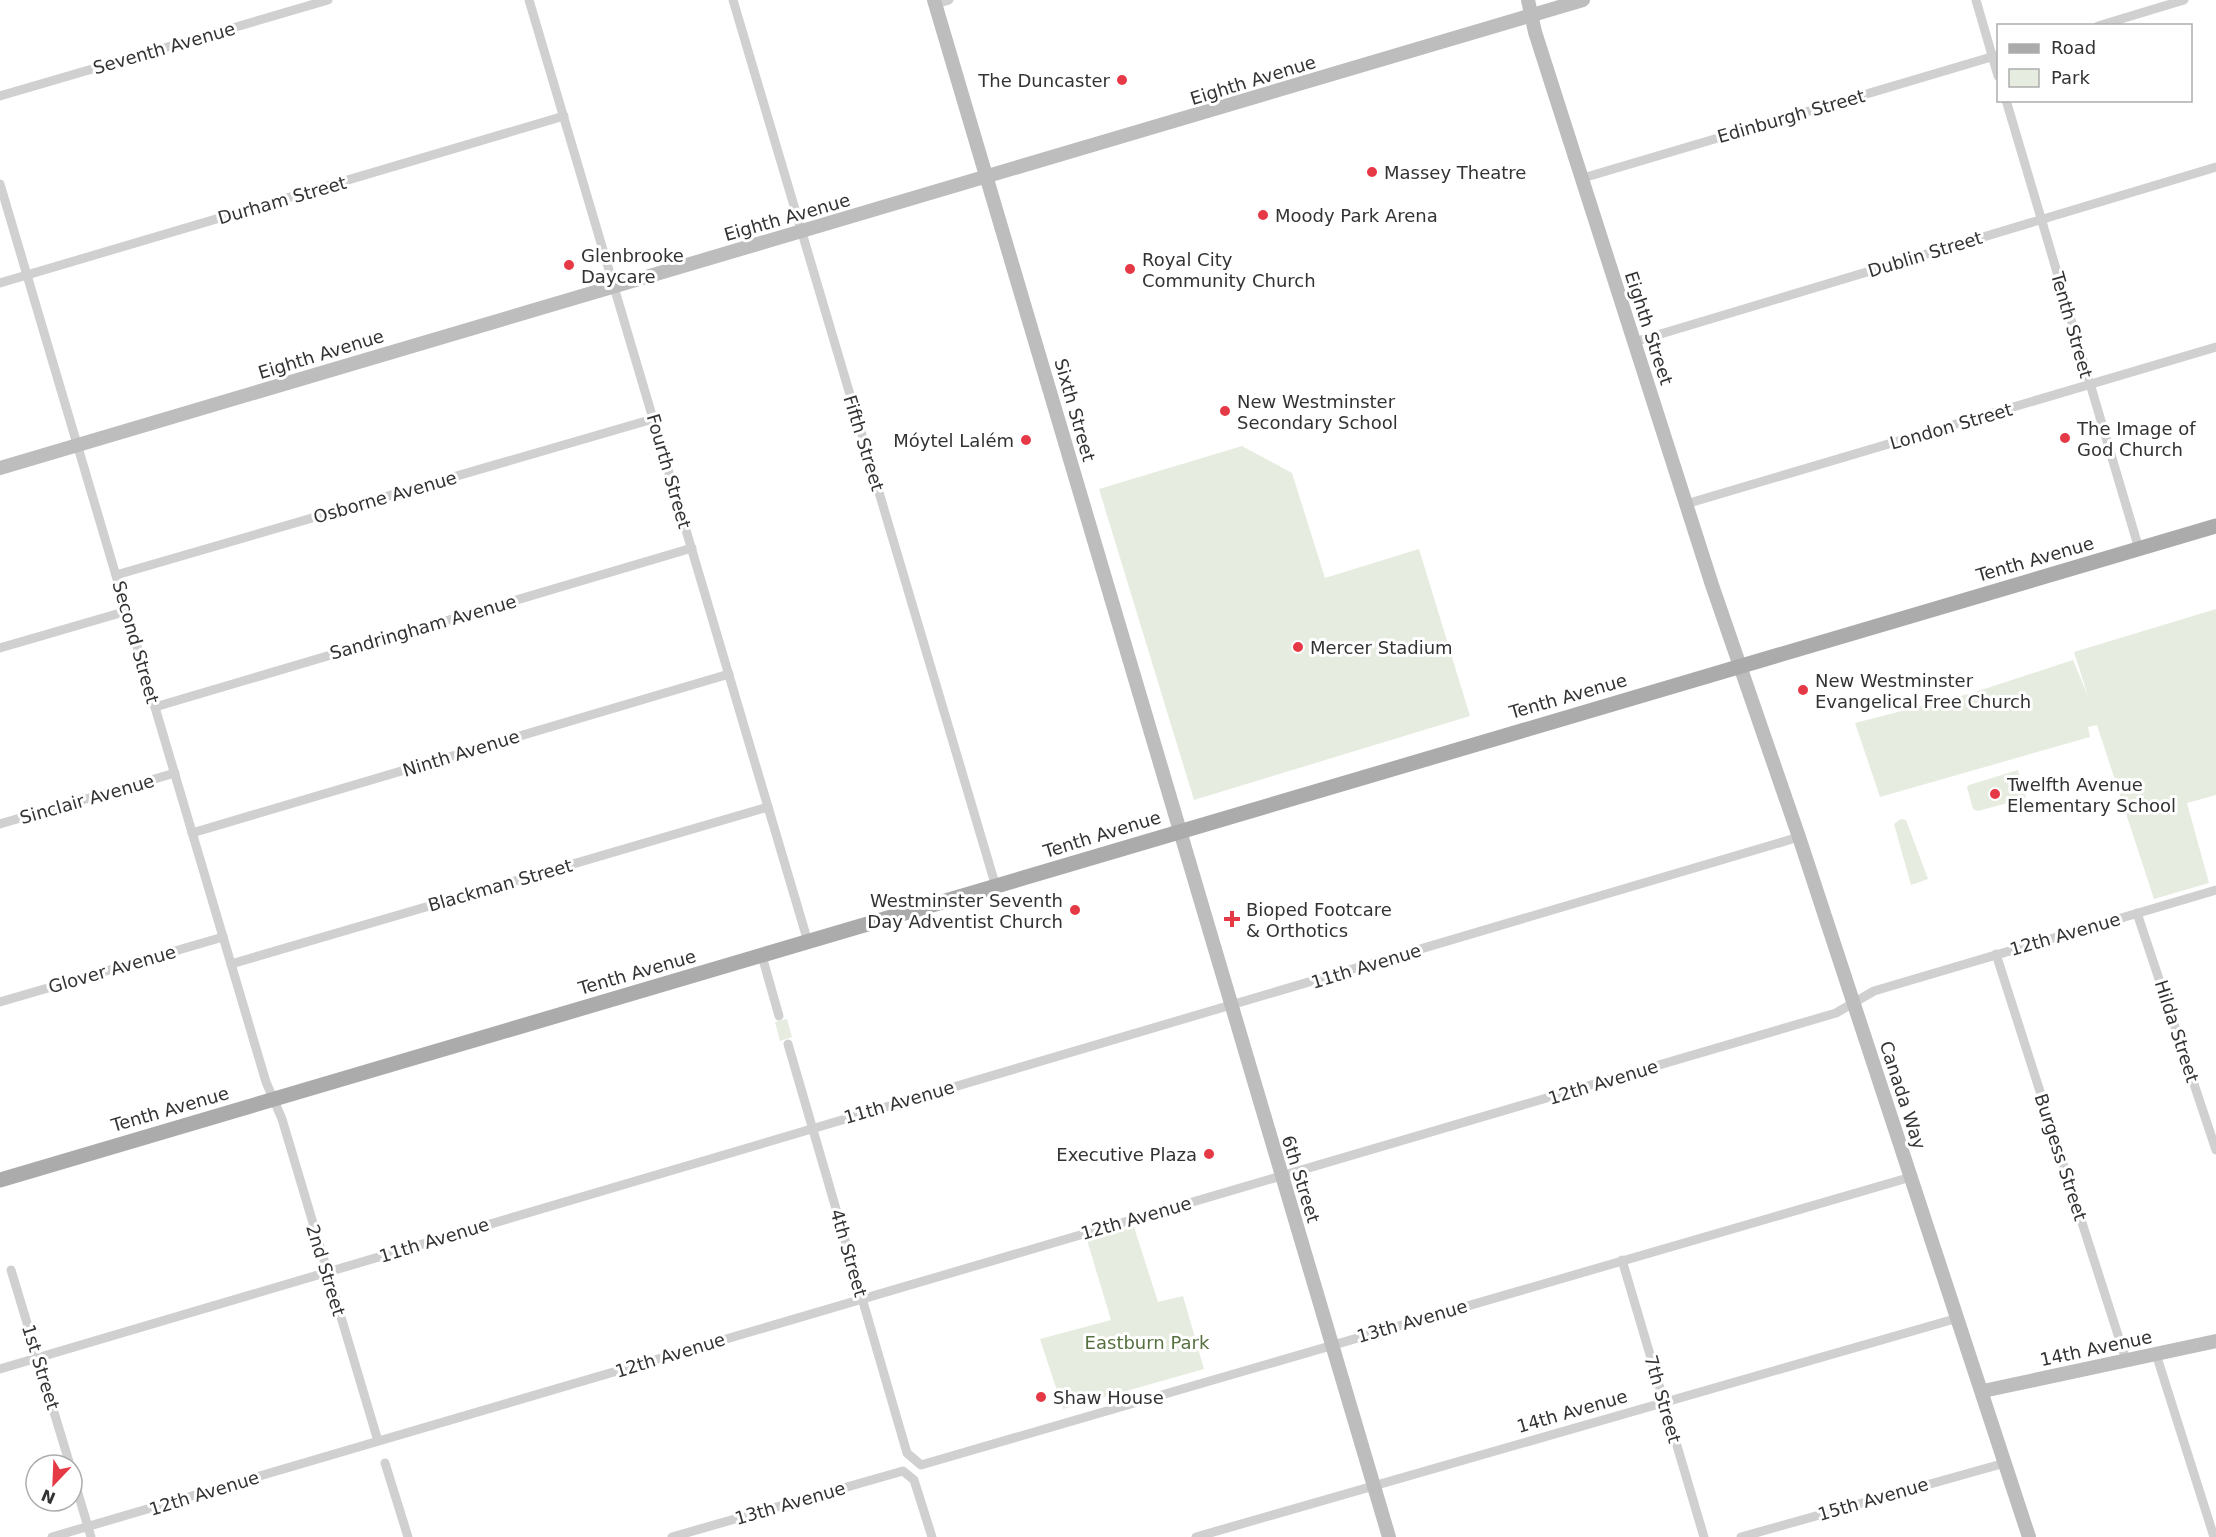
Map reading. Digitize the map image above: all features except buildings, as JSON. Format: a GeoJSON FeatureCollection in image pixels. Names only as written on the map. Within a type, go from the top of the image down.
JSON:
{"type":"FeatureCollection","features":[{"type":"Feature","properties":{"kind":"main road","name":"Tenth Avenue"},"geometry":{"type":"LineString","coordinates":[[0,1180],[2216,526]]}},
{"type":"Feature","properties":{"kind":"street","name":"Seventh Avenue"},"geometry":{"type":"LineString","coordinates":[[0,96],[328,0]]}},
{"type":"Feature","properties":{"kind":"street","name":"Fourth Street"},"geometry":{"type":"LineString","coordinates":[[530,0],[808,942]]}},
{"type":"Feature","properties":{"kind":"street","name":"Fifth Street"},"geometry":{"type":"LineString","coordinates":[[733,0],[996,887]]}},
{"type":"Feature","properties":{"kind":"street","name":"Eighth Street"},"geometry":{"type":"LineString","coordinates":[[1528,0],[1530,15],[1739,666]]}},
{"type":"Feature","properties":{"kind":"street","name":"Eighth Avenue"},"geometry":{"type":"LineString","coordinates":[[0,468],[1583,0]]}},
{"type":"Feature","properties":{"kind":"street"},"geometry":{"type":"LineString","coordinates":[[1976,0],[1996,56]]}},
{"type":"Feature","properties":{"kind":"street"},"geometry":{"type":"LineString","coordinates":[[2105,24],[2184,0]]}},
{"type":"Feature","properties":{"kind":"street","name":"Sixth Street"},"geometry":{"type":"LineString","coordinates":[[940,1],[987,178],[1180,831]]}},
{"type":"Feature","properties":{"kind":"street","name":"Edinburgh Street"},"geometry":{"type":"LineString","coordinates":[[1583,178],[1996,56]]}},
{"type":"Feature","properties":{"kind":"street","name":"Tenth Street"},"geometry":{"type":"LineString","coordinates":[[2007,102],[2139,549]]}},
{"type":"Feature","properties":{"kind":"street","name":"Durham Street"},"geometry":{"type":"LineString","coordinates":[[0,283],[564,116]]}},
{"type":"Feature","properties":{"kind":"street","name":"Dublin Street"},"geometry":{"type":"LineString","coordinates":[[1634,342],[2216,167]]}},
{"type":"Feature","properties":{"kind":"street","name":"Second Street"},"geometry":{"type":"LineString","coordinates":[[0,184],[273,1100]]}},
{"type":"Feature","properties":{"kind":"street","name":"London Street"},"geometry":{"type":"LineString","coordinates":[[1686,504],[2216,347]]}},
{"type":"Feature","properties":{"kind":"street","name":"Osborne Avenue"},"geometry":{"type":"LineString","coordinates":[[116,575],[653,419]]}},
{"type":"Feature","properties":{"kind":"street","name":"Sandringham Avenue"},"geometry":{"type":"LineString","coordinates":[[155,707],[692,548]]}},
{"type":"Feature","properties":{"kind":"street"},"geometry":{"type":"LineString","coordinates":[[0,648],[127,611]]}},
{"type":"Feature","properties":{"kind":"street","name":"Canada Way"},"geometry":{"type":"LineString","coordinates":[[1739,666],[1800,837],[2029,1537]]}},
{"type":"Feature","properties":{"kind":"street","name":"Ninth Avenue"},"geometry":{"type":"LineString","coordinates":[[192,833],[729,674]]}},
{"type":"Feature","properties":{"kind":"street","name":"Sinclair Avenue"},"geometry":{"type":"LineString","coordinates":[[0,824],[175,773]]}},
{"type":"Feature","properties":{"kind":"street","name":"Blackman Street"},"geometry":{"type":"LineString","coordinates":[[231,964],[768,807]]}},
{"type":"Feature","properties":{"kind":"street","name":"6th Street"},"geometry":{"type":"LineString","coordinates":[[1180,831],[1389,1537]]}},
{"type":"Feature","properties":{"kind":"street","name":"11th Avenue"},"geometry":{"type":"LineString","coordinates":[[0,1369],[1800,837]]}},
{"type":"Feature","properties":{"kind":"street","name":"12th Avenue"},"geometry":{"type":"LineString","coordinates":[[52,1537],[90,1532],[378,1441],[1836,1013],[1874,991],[2216,890]]}},
{"type":"Feature","properties":{"kind":"street","name":"Hilda Street"},"geometry":{"type":"LineString","coordinates":[[2137,913],[2216,1150]]}},
{"type":"Feature","properties":{"kind":"street","name":"Glover Avenue"},"geometry":{"type":"LineString","coordinates":[[0,1002],[223,937]]}},
{"type":"Feature","properties":{"kind":"street","name":"Burgess Street"},"geometry":{"type":"LineString","coordinates":[[1996,954],[2126,1360]]}},
{"type":"Feature","properties":{"kind":"street"},"geometry":{"type":"LineString","coordinates":[[762,956],[779,1016]]}},
{"type":"Feature","properties":{"kind":"street","name":"4th Street"},"geometry":{"type":"LineString","coordinates":[[788,1044],[907,1453],[914,1461]]}},
{"type":"Feature","properties":{"kind":"street","name":"2nd Street"},"geometry":{"type":"LineString","coordinates":[[273,1100],[282,1119],[378,1441]]}},
{"type":"Feature","properties":{"kind":"street","name":"13th Avenue"},"geometry":{"type":"LineString","coordinates":[[914,1461],[921,1465],[928,1465],[1911,1177]]}},
{"type":"Feature","properties":{"kind":"street","name":"7th Street"},"geometry":{"type":"LineString","coordinates":[[1622,1260],[1704,1537]]}},
{"type":"Feature","properties":{"kind":"street","name":"1st Street"},"geometry":{"type":"LineString","coordinates":[[11,1270],[66,1453]]}},
{"type":"Feature","properties":{"kind":"street","name":"14th Avenue"},"geometry":{"type":"LineString","coordinates":[[1196,1537],[1958,1318]]}},
{"type":"Feature","properties":{"kind":"street","name":"14th Avenue"},"geometry":{"type":"LineString","coordinates":[[1983,1391],[2216,1341]]}},
{"type":"Feature","properties":{"kind":"street"},"geometry":{"type":"LineString","coordinates":[[2156,1354],[2214,1537]]}},
{"type":"Feature","properties":{"kind":"street"},"geometry":{"type":"LineString","coordinates":[[385,1463],[408,1537]]}},
{"type":"Feature","properties":{"kind":"street","name":"15th Avenue"},"geometry":{"type":"LineString","coordinates":[[1741,1537],[2005,1463]]}},
{"type":"Feature","properties":{"kind":"street","name":"13th Avenue"},"geometry":{"type":"LineString","coordinates":[[672,1537],[898,1471],[908,1473],[914,1480],[932,1537]]}},
{"type":"Feature","properties":{"kind":"street"},"geometry":{"type":"LineString","coordinates":[[84,1512],[90,1532]]}},
{"type":"Feature","properties":{"kind":"green space","name":"Mercer Stadium"},"geometry":{"type":"Polygon","coordinates":[[[1242,446],[1292,473],[1325,578],[1419,549],[1470,716],[1194,800],[1099,489],[1242,446]]]}},
{"type":"Feature","properties":{"kind":"green space"},"geometry":{"type":"Polygon","coordinates":[[[2216,609],[2216,795],[2187,803],[2209,883],[2154,899],[2097,725],[2088,727],[2090,737],[1880,797],[1855,723],[1972,693],[2073,660],[2088,696],[2074,652],[2216,609]]]}},
{"type":"Feature","properties":{"kind":"green space"},"geometry":{"type":"Polygon","coordinates":[[[2018,770],[2026,798],[1978,811],[1973,809],[1967,787],[1969,785],[2018,770]]]}},
{"type":"Feature","properties":{"kind":"green space"},"geometry":{"type":"Polygon","coordinates":[[[1901,819],[1906,820],[1928,879],[1911,885],[1894,824],[1901,819]]]}},
{"type":"Feature","properties":{"kind":"green space"},"geometry":{"type":"Polygon","coordinates":[[[787,1019],[792,1037],[780,1041],[775,1022],[787,1019]]]}},
{"type":"Feature","properties":{"kind":"green space","name":"Eastburn Park"},"geometry":{"type":"Polygon","coordinates":[[[1134,1227],[1158,1302],[1183,1296],[1204,1369],[1063,1409],[1040,1339],[1111,1320],[1087,1240],[1134,1227]]]}},
{"type":"Feature","properties":{"kind":"place","name":"The Duncaster"},"geometry":{"type":"Point","coordinates":[1122,80]}},
{"type":"Feature","properties":{"kind":"place","name":"Massey Theatre"},"geometry":{"type":"Point","coordinates":[1372,172]}},
{"type":"Feature","properties":{"kind":"place","name":"Moody Park Arena"},"geometry":{"type":"Point","coordinates":[1263,215]}},
{"type":"Feature","properties":{"kind":"place","name":"Glenbrooke Daycare"},"geometry":{"type":"Point","coordinates":[569,265]}},
{"type":"Feature","properties":{"kind":"place","name":"Royal City Community Church"},"geometry":{"type":"Point","coordinates":[1130,269]}},
{"type":"Feature","properties":{"kind":"place","name":"New Westminster Secondary School"},"geometry":{"type":"Point","coordinates":[1225,411]}},
{"type":"Feature","properties":{"kind":"place","name":"The Image of God Church"},"geometry":{"type":"Point","coordinates":[2065,438]}},
{"type":"Feature","properties":{"kind":"place","name":"Móytel Lalém"},"geometry":{"type":"Point","coordinates":[1026,440]}},
{"type":"Feature","properties":{"kind":"place","name":"Mercer Stadium"},"geometry":{"type":"Point","coordinates":[1298,647]}},
{"type":"Feature","properties":{"kind":"place","name":"New Westminster Evangelical Free Church"},"geometry":{"type":"Point","coordinates":[1803,690]}},
{"type":"Feature","properties":{"kind":"place","name":"Twelfth Avenue Elementary School"},"geometry":{"type":"Point","coordinates":[1995,794]}},
{"type":"Feature","properties":{"kind":"place","name":"Westminster Seventh Day Adventist Church"},"geometry":{"type":"Point","coordinates":[1075,910]}},
{"type":"Feature","properties":{"kind":"place","name":"Bioped Footcare & Orthotics"},"geometry":{"type":"Point","coordinates":[1232,919]}},
{"type":"Feature","properties":{"kind":"place","name":"Executive Plaza"},"geometry":{"type":"Point","coordinates":[1209,1154]}},
{"type":"Feature","properties":{"kind":"place","name":"Shaw House"},"geometry":{"type":"Point","coordinates":[1041,1397]}}]}
